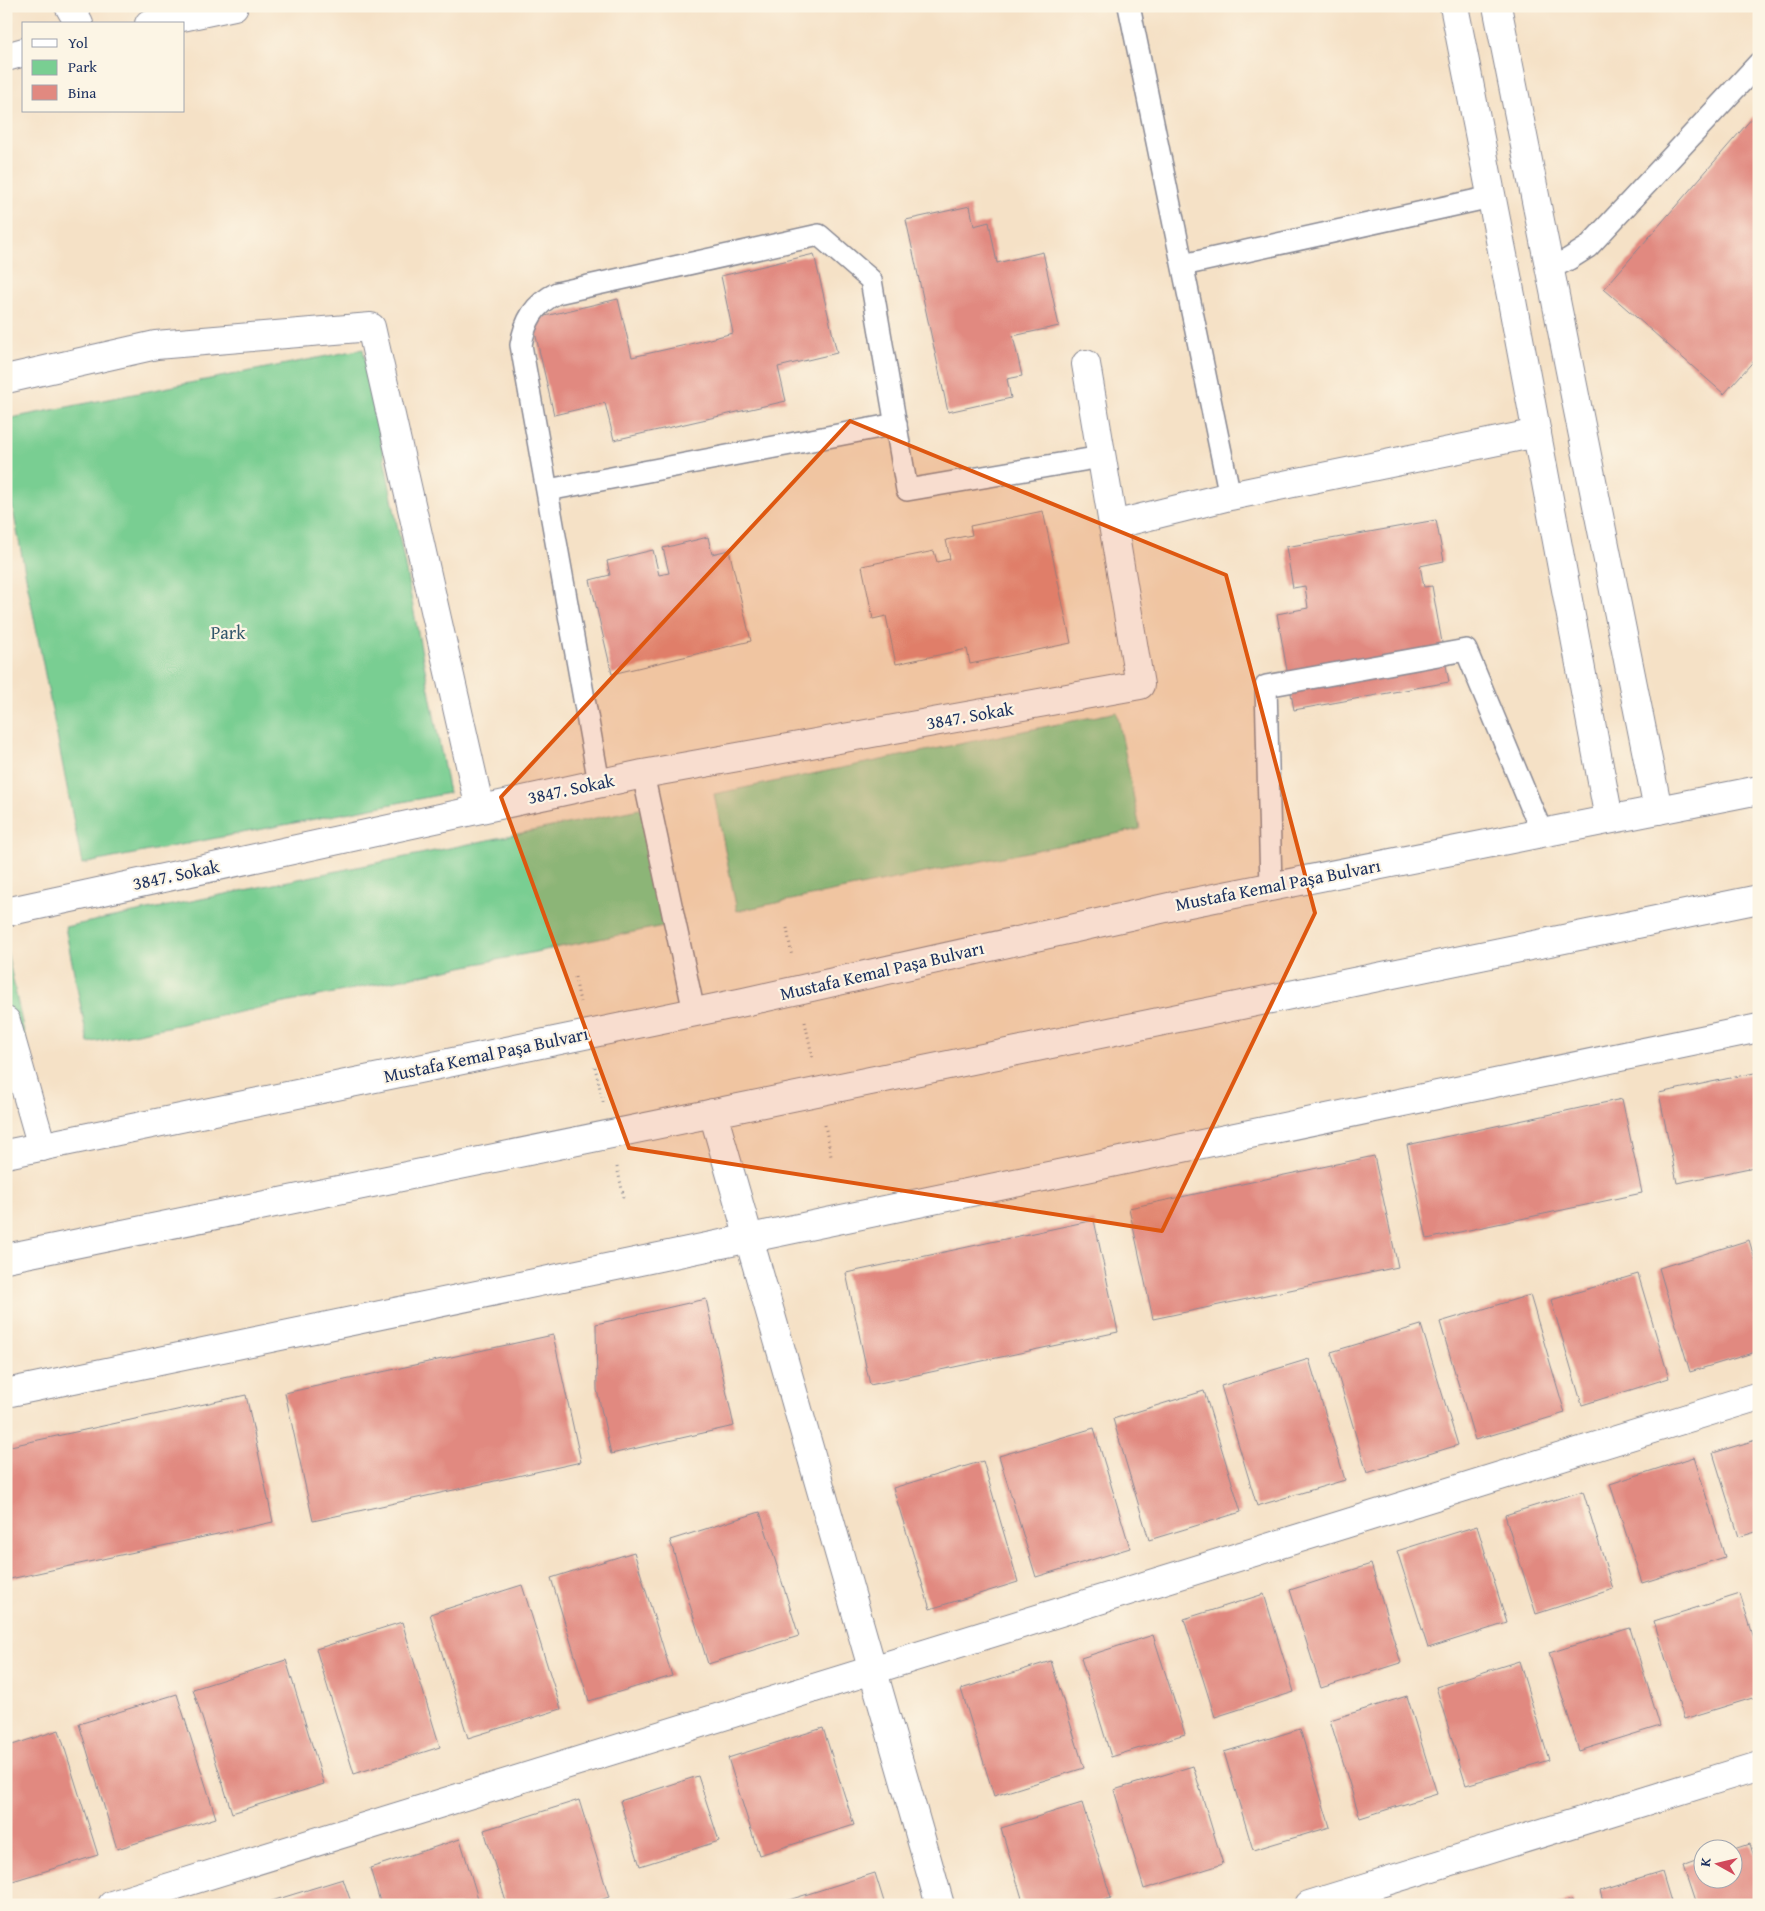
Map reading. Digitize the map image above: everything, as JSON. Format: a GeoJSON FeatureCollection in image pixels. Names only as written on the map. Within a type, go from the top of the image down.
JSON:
{"type":"FeatureCollection","features":[{"type":"Feature","properties":{"kind":"street"},"geometry":{"type":"LineString","coordinates":[[69,6],[78,22]]}},
{"type":"Feature","properties":{"kind":"street"},"geometry":{"type":"LineString","coordinates":[[158,22],[234,6]]}},
{"type":"Feature","properties":{"kind":"street"},"geometry":{"type":"LineString","coordinates":[[1454,6],[1537,433],[1608,820]]}},
{"type":"Feature","properties":{"kind":"street"},"geometry":{"type":"LineString","coordinates":[[1497,6],[1658,810]]}},
{"type":"Feature","properties":{"kind":"street"},"geometry":{"type":"LineString","coordinates":[[6,57],[22,53]]}},
{"type":"Feature","properties":{"kind":"street"},"geometry":{"type":"LineString","coordinates":[[6,379],[156,345],[371,327],[480,809]]}},
{"type":"Feature","properties":{"kind":"street"},"geometry":{"type":"LineString","coordinates":[[1086,364],[1113,525],[1230,496],[1537,433]]}},
{"type":"Feature","properties":{"kind":"street","name":"3847. Sokak"},"geometry":{"type":"LineString","coordinates":[[6,912],[643,774],[1140,685],[1113,525]]}},
{"type":"Feature","properties":{"kind":"street","name":"Mustafa Kemal Paşa Bulvarı"},"geometry":{"type":"LineString","coordinates":[[6,1154],[799,990],[1174,906],[1759,790]]}},
{"type":"Feature","properties":{"kind":"street"},"geometry":{"type":"LineString","coordinates":[[6,1258],[1759,899]]}},
{"type":"Feature","properties":{"kind":"street"},"geometry":{"type":"LineString","coordinates":[[6,1021],[42,1147]]}},
{"type":"Feature","properties":{"kind":"street"},"geometry":{"type":"LineString","coordinates":[[6,1393],[1759,1028]]}},
{"type":"Feature","properties":{"kind":"street"},"geometry":{"type":"LineString","coordinates":[[713,1113],[940,1905]]}},
{"type":"Feature","properties":{"kind":"street"},"geometry":{"type":"LineString","coordinates":[[112,1905],[1759,1396]]}},
{"type":"Feature","properties":{"kind":"street"},"geometry":{"type":"LineString","coordinates":[[1309,1905],[1759,1766]]}},
{"type":"Feature","properties":{"kind":"lane"},"geometry":{"type":"LineString","coordinates":[[1129,6],[1230,496]]}},
{"type":"Feature","properties":{"kind":"lane"},"geometry":{"type":"LineString","coordinates":[[1549,269],[1569,259],[1593,242],[1759,63]]}},
{"type":"Feature","properties":{"kind":"lane"},"geometry":{"type":"LineString","coordinates":[[1183,265],[1491,197]]}},
{"type":"Feature","properties":{"kind":"lane"},"geometry":{"type":"LineString","coordinates":[[600,783],[521,346],[523,330],[528,316],[546,298],[557,292],[819,236],[870,280],[907,490],[1101,457]]}},
{"type":"Feature","properties":{"kind":"lane"},"geometry":{"type":"LineString","coordinates":[[548,490],[896,424]]}},
{"type":"Feature","properties":{"kind":"lane"},"geometry":{"type":"LineString","coordinates":[[1271,886],[1266,686],[1466,650],[1542,833]]}},
{"type":"Feature","properties":{"kind":"lane"},"geometry":{"type":"LineString","coordinates":[[643,774],[694,1012]]}},
{"type":"Feature","properties":{"kind":"path"},"geometry":{"type":"LineString","coordinates":[[787,928],[831,1156]]}},
{"type":"Feature","properties":{"kind":"path"},"geometry":{"type":"LineString","coordinates":[[575,977],[624,1198]]}},
{"type":"Feature","properties":{"kind":"highlighted area"},"geometry":{"type":"Polygon","coordinates":[[[850,421],[1226,575],[1315,913],[1162,1231],[629,1148],[501,797],[850,421]]]}},
{"type":"Feature","properties":{"kind":"green space","name":"Park"},"geometry":{"type":"Polygon","coordinates":[[[363,349],[449,793],[82,864],[6,474],[6,419],[363,349]]]}},
{"type":"Feature","properties":{"kind":"green space"},"geometry":{"type":"Polygon","coordinates":[[[1117,712],[1140,829],[737,911],[714,794],[1117,712]]]}},
{"type":"Feature","properties":{"kind":"green space"},"geometry":{"type":"Polygon","coordinates":[[[644,808],[668,925],[88,1043],[65,927],[644,808]]]}},
{"type":"Feature","properties":{"kind":"green space"},"geometry":{"type":"Polygon","coordinates":[[[6,947],[29,1056],[6,1060],[6,947]]]}},
{"type":"Feature","properties":{"kind":"building"},"geometry":{"type":"Polygon","coordinates":[[[1759,110],[1759,355],[1724,394],[1604,289],[1759,110]]]}},
{"type":"Feature","properties":{"kind":"building"},"geometry":{"type":"Polygon","coordinates":[[[970,206],[974,226],[989,222],[997,263],[1043,252],[1059,326],[1013,336],[1022,376],[1007,379],[1011,398],[948,412],[906,220],[970,206]]]}},
{"type":"Feature","properties":{"kind":"building"},"geometry":{"type":"Polygon","coordinates":[[[814,254],[837,353],[778,367],[786,401],[614,440],[605,403],[554,415],[532,319],[618,299],[632,357],[686,345],[733,333],[721,276],[814,254]]]}},
{"type":"Feature","properties":{"kind":"building"},"geometry":{"type":"Polygon","coordinates":[[[1043,511],[1071,643],[970,664],[967,649],[896,664],[886,616],[873,619],[862,566],[934,551],[937,562],[950,559],[946,540],[972,535],[970,526],[1043,511]]]}},
{"type":"Feature","properties":{"kind":"building"},"geometry":{"type":"Polygon","coordinates":[[[1436,520],[1444,561],[1420,566],[1424,587],[1432,586],[1449,682],[1294,710],[1277,614],[1308,608],[1305,586],[1293,588],[1286,547],[1436,520]]]}},
{"type":"Feature","properties":{"kind":"building"},"geometry":{"type":"Polygon","coordinates":[[[708,537],[712,554],[729,550],[751,641],[612,674],[590,580],[610,575],[607,561],[653,550],[659,575],[669,573],[663,548],[708,537]]]}},
{"type":"Feature","properties":{"kind":"building"},"geometry":{"type":"Polygon","coordinates":[[[1759,1072],[1759,1166],[1677,1183],[1659,1093],[1759,1072]]]}},
{"type":"Feature","properties":{"kind":"building"},"geometry":{"type":"Polygon","coordinates":[[[1622,1099],[1642,1193],[1427,1239],[1407,1145],[1622,1099]]]}},
{"type":"Feature","properties":{"kind":"building"},"geometry":{"type":"Polygon","coordinates":[[[1374,1156],[1398,1267],[1153,1319],[1129,1208],[1374,1156]]]}},
{"type":"Feature","properties":{"kind":"building"},"geometry":{"type":"Polygon","coordinates":[[[1094,1220],[1118,1332],[870,1385],[846,1273],[1094,1220]]]}},
{"type":"Feature","properties":{"kind":"building"},"geometry":{"type":"Polygon","coordinates":[[[1749,1240],[1759,1273],[1759,1351],[1690,1372],[1659,1268],[1749,1240]]]}},
{"type":"Feature","properties":{"kind":"building"},"geometry":{"type":"Polygon","coordinates":[[[1638,1274],[1669,1378],[1582,1405],[1551,1300],[1638,1274]]]}},
{"type":"Feature","properties":{"kind":"building"},"geometry":{"type":"Polygon","coordinates":[[[1530,1295],[1565,1413],[1475,1440],[1440,1322],[1530,1295]]]}},
{"type":"Feature","properties":{"kind":"building"},"geometry":{"type":"Polygon","coordinates":[[[706,1299],[734,1426],[611,1454],[597,1390],[596,1324],[706,1299]]]}},
{"type":"Feature","properties":{"kind":"building"},"geometry":{"type":"Polygon","coordinates":[[[1421,1325],[1458,1445],[1367,1473],[1331,1352],[1421,1325]]]}},
{"type":"Feature","properties":{"kind":"building"},"geometry":{"type":"Polygon","coordinates":[[[553,1335],[581,1462],[313,1521],[285,1393],[553,1335]]]}},
{"type":"Feature","properties":{"kind":"building"},"geometry":{"type":"Polygon","coordinates":[[[1309,1359],[1345,1480],[1257,1506],[1221,1386],[1309,1359]]]}},
{"type":"Feature","properties":{"kind":"building"},"geometry":{"type":"Polygon","coordinates":[[[1204,1391],[1241,1512],[1149,1540],[1113,1419],[1204,1391]]]}},
{"type":"Feature","properties":{"kind":"building"},"geometry":{"type":"Polygon","coordinates":[[[246,1395],[273,1522],[10,1579],[6,1563],[6,1447],[246,1395]]]}},
{"type":"Feature","properties":{"kind":"building"},"geometry":{"type":"Polygon","coordinates":[[[1094,1428],[1130,1548],[1036,1577],[999,1456],[1094,1428]]]}},
{"type":"Feature","properties":{"kind":"building"},"geometry":{"type":"Polygon","coordinates":[[[1759,1439],[1759,1531],[1739,1537],[1713,1453],[1759,1439]]]}},
{"type":"Feature","properties":{"kind":"building"},"geometry":{"type":"Polygon","coordinates":[[[1694,1457],[1725,1557],[1642,1583],[1610,1484],[1694,1457]]]}},
{"type":"Feature","properties":{"kind":"building"},"geometry":{"type":"Polygon","coordinates":[[[983,1461],[1018,1582],[930,1609],[893,1488],[983,1461]]]}},
{"type":"Feature","properties":{"kind":"building"},"geometry":{"type":"Polygon","coordinates":[[[1583,1491],[1613,1589],[1536,1614],[1505,1515],[1583,1491]]]}},
{"type":"Feature","properties":{"kind":"building"},"geometry":{"type":"Polygon","coordinates":[[[760,1512],[799,1636],[708,1664],[670,1540],[760,1512]]]}},
{"type":"Feature","properties":{"kind":"building"},"geometry":{"type":"Polygon","coordinates":[[[1477,1526],[1507,1623],[1428,1648],[1397,1551],[1477,1526]]]}},
{"type":"Feature","properties":{"kind":"building"},"geometry":{"type":"Polygon","coordinates":[[[634,1552],[672,1676],[589,1701],[551,1578],[634,1552]]]}},
{"type":"Feature","properties":{"kind":"building"},"geometry":{"type":"Polygon","coordinates":[[[1371,1564],[1401,1663],[1321,1688],[1290,1590],[1371,1564]]]}},
{"type":"Feature","properties":{"kind":"building"},"geometry":{"type":"Polygon","coordinates":[[[522,1585],[561,1709],[468,1738],[430,1614],[522,1585]]]}},
{"type":"Feature","properties":{"kind":"building"},"geometry":{"type":"Polygon","coordinates":[[[1264,1594],[1294,1692],[1215,1717],[1184,1619],[1264,1594]]]}},
{"type":"Feature","properties":{"kind":"building"},"geometry":{"type":"Polygon","coordinates":[[[1740,1594],[1759,1654],[1759,1696],[1684,1719],[1654,1621],[1740,1594]]]}},
{"type":"Feature","properties":{"kind":"building"},"geometry":{"type":"Polygon","coordinates":[[[402,1622],[440,1747],[354,1774],[316,1649],[402,1622]]]}},
{"type":"Feature","properties":{"kind":"building"},"geometry":{"type":"Polygon","coordinates":[[[1630,1628],[1660,1726],[1579,1751],[1549,1653],[1630,1628]]]}},
{"type":"Feature","properties":{"kind":"building"},"geometry":{"type":"Polygon","coordinates":[[[1153,1635],[1185,1734],[1111,1757],[1081,1658],[1153,1635]]]}},
{"type":"Feature","properties":{"kind":"building"},"geometry":{"type":"Polygon","coordinates":[[[286,1660],[324,1784],[232,1813],[193,1689],[286,1660]]]}},
{"type":"Feature","properties":{"kind":"building"},"geometry":{"type":"Polygon","coordinates":[[[1051,1661],[1084,1768],[994,1796],[961,1689],[1051,1661]]]}},
{"type":"Feature","properties":{"kind":"building"},"geometry":{"type":"Polygon","coordinates":[[[1519,1661],[1549,1760],[1466,1785],[1436,1687],[1519,1661]]]}},
{"type":"Feature","properties":{"kind":"building"},"geometry":{"type":"Polygon","coordinates":[[[177,1694],[216,1818],[117,1849],[79,1724],[177,1694]]]}},
{"type":"Feature","properties":{"kind":"building"},"geometry":{"type":"Polygon","coordinates":[[[1407,1696],[1437,1794],[1360,1818],[1330,1720],[1407,1696]]]}},
{"type":"Feature","properties":{"kind":"building"},"geometry":{"type":"Polygon","coordinates":[[[823,1728],[854,1825],[759,1855],[728,1758],[823,1728]]]}},
{"type":"Feature","properties":{"kind":"building"},"geometry":{"type":"Polygon","coordinates":[[[1300,1729],[1330,1827],[1253,1850],[1224,1752],[1300,1729]]]}},
{"type":"Feature","properties":{"kind":"building"},"geometry":{"type":"Polygon","coordinates":[[[59,1730],[98,1855],[6,1883],[6,1747],[59,1730]]]}},
{"type":"Feature","properties":{"kind":"building"},"geometry":{"type":"Polygon","coordinates":[[[1193,1766],[1223,1864],[1144,1889],[1114,1790],[1193,1766]]]}},
{"type":"Feature","properties":{"kind":"building"},"geometry":{"type":"Polygon","coordinates":[[[698,1776],[719,1841],[640,1866],[620,1801],[698,1776]]]}},
{"type":"Feature","properties":{"kind":"building"},"geometry":{"type":"Polygon","coordinates":[[[579,1800],[609,1897],[586,1905],[507,1905],[484,1830],[579,1800]]]}},
{"type":"Feature","properties":{"kind":"building"},"geometry":{"type":"Polygon","coordinates":[[[1082,1803],[1111,1898],[1089,1905],[1024,1905],[1001,1828],[1082,1803]]]}},
{"type":"Feature","properties":{"kind":"building"},"geometry":{"type":"Polygon","coordinates":[[[460,1839],[480,1905],[381,1905],[370,1868],[460,1839]]]}},
{"type":"Feature","properties":{"kind":"building"},"geometry":{"type":"Polygon","coordinates":[[[1750,1844],[1759,1874],[1759,1905],[1696,1905],[1683,1866],[1692,1863],[1692,1888],[1742,1888],[1742,1847],[1750,1844]]]}},
{"type":"Feature","properties":{"kind":"building"},"geometry":{"type":"Polygon","coordinates":[[[1662,1872],[1672,1905],[1604,1905],[1600,1891],[1662,1872]]]}},
{"type":"Feature","properties":{"kind":"building"},"geometry":{"type":"Polygon","coordinates":[[[875,1873],[885,1905],[776,1905],[776,1904],[875,1873]]]}},
{"type":"Feature","properties":{"kind":"building"},"geometry":{"type":"Polygon","coordinates":[[[343,1879],[352,1905],[262,1905],[262,1904],[343,1879]]]}},
{"type":"Feature","properties":{"kind":"building"},"geometry":{"type":"Polygon","coordinates":[[[1572,1900],[1574,1905],[1558,1905],[1558,1904],[1572,1900]]]}}]}
